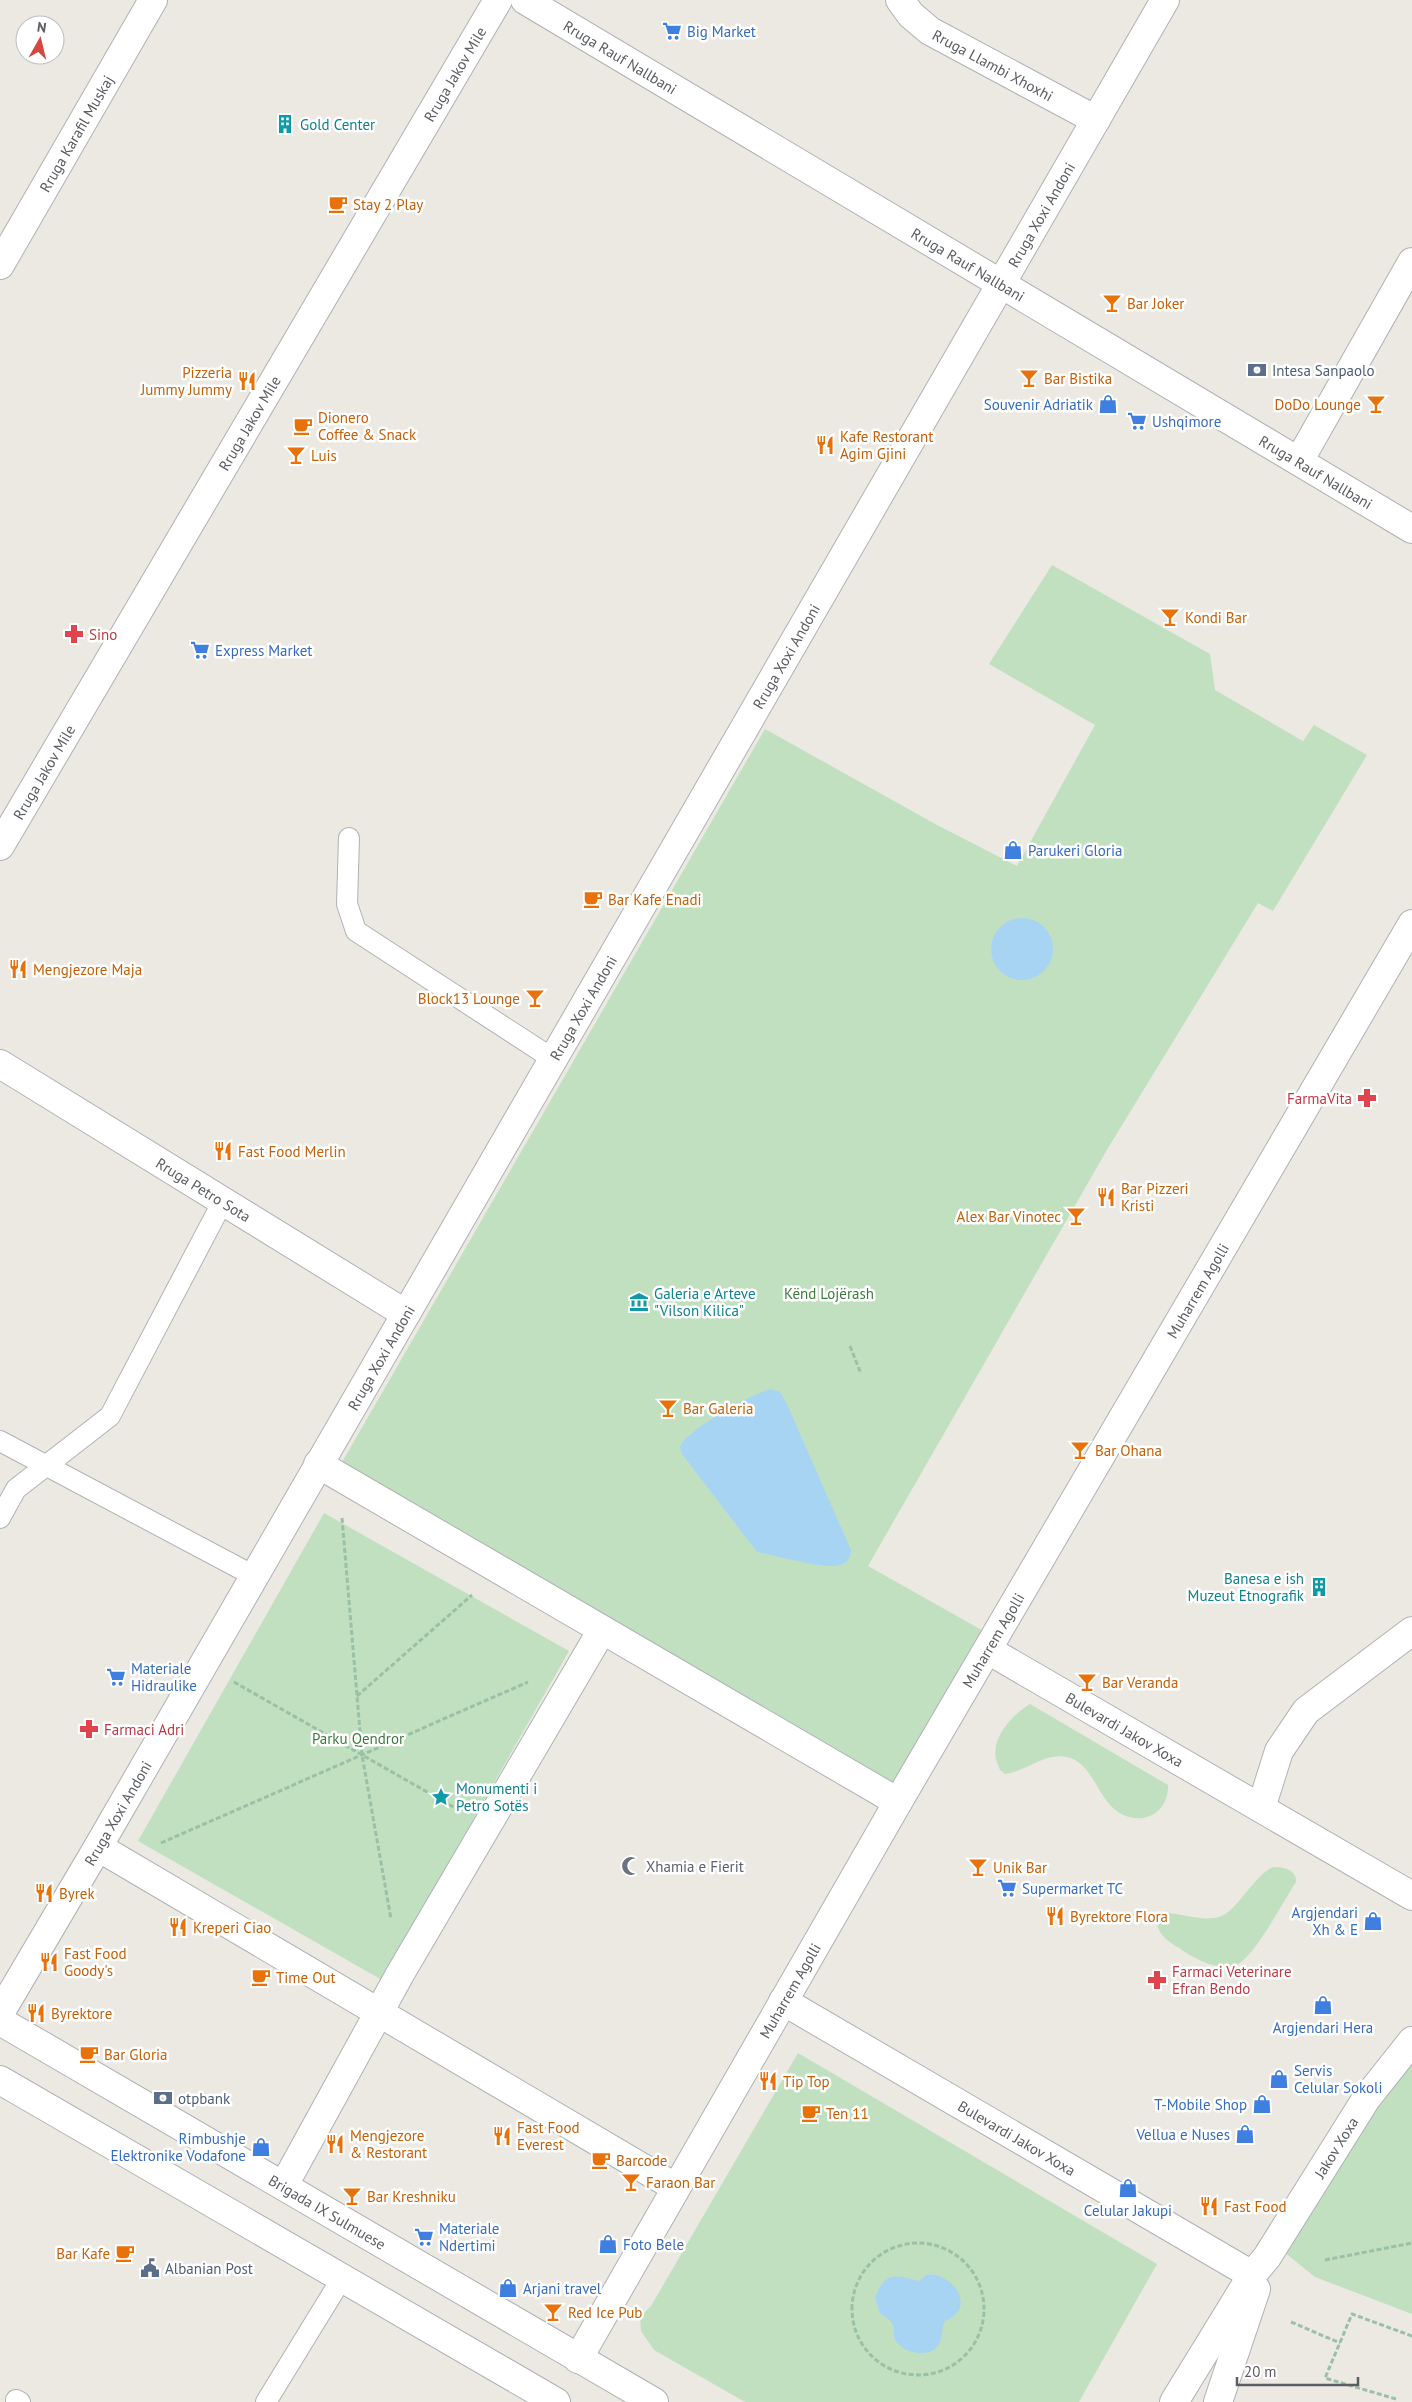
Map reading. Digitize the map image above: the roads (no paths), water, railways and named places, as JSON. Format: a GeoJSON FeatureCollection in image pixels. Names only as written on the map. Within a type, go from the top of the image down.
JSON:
{"type":"FeatureCollection","features":[{"type":"Feature","properties":{"kind":"street","name":"Rruga Karafil Muskaj"},"geometry":{"type":"LineString","coordinates":[[0,265],[153,0]]}},
{"type":"Feature","properties":{"kind":"street","name":"Rruga Jakov Mile"},"geometry":{"type":"LineString","coordinates":[[0,846],[498,0]]}},
{"type":"Feature","properties":{"kind":"street","name":"Rruga Rauf Nallbani"},"geometry":{"type":"LineString","coordinates":[[525,0],[1412,529]]}},
{"type":"Feature","properties":{"kind":"street","name":"Rruga Llambi Xhoxhi"},"geometry":{"type":"LineString","coordinates":[[900,0],[911,15],[930,31],[1096,120]]}},
{"type":"Feature","properties":{"kind":"street","name":"Rruga Xoxi Andoni"},"geometry":{"type":"LineString","coordinates":[[0,2013],[110,1854],[204,1665],[254,1576],[328,1470],[406,1314],[1165,0]]}},
{"type":"Feature","properties":{"kind":"street"},"geometry":{"type":"LineString","coordinates":[[1299,461],[1412,262]]}},
{"type":"Feature","properties":{"kind":"street","name":"Muharrem Agolli"},"geometry":{"type":"LineString","coordinates":[[578,2359],[675,2187],[898,1802],[1412,924]]}},
{"type":"Feature","properties":{"kind":"street","name":"Rruga Petro Sota"},"geometry":{"type":"LineString","coordinates":[[0,1064],[406,1314]]}},
{"type":"Feature","properties":{"kind":"street"},"geometry":{"type":"LineString","coordinates":[[328,1470],[898,1802]]}},
{"type":"Feature","properties":{"kind":"street"},"geometry":{"type":"LineString","coordinates":[[284,2185],[400,1974],[602,1630]]}},
{"type":"Feature","properties":{"kind":"street"},"geometry":{"type":"LineString","coordinates":[[1261,1808],[1279,1751],[1306,1711],[1412,1631]]}},
{"type":"Feature","properties":{"kind":"street","name":"Bulevardi Jakov Xoxa"},"geometry":{"type":"LineString","coordinates":[[988,1650],[1412,1896]]}},
{"type":"Feature","properties":{"kind":"street"},"geometry":{"type":"LineString","coordinates":[[110,1854],[675,2187]]}},
{"type":"Feature","properties":{"kind":"street","name":"Bulevardi Jakov Xoxa"},"geometry":{"type":"LineString","coordinates":[[783,2001],[1259,2266]]}},
{"type":"Feature","properties":{"kind":"street","name":"Brigada IX Sulmuese"},"geometry":{"type":"LineString","coordinates":[[0,2021],[654,2402]]}},
{"type":"Feature","properties":{"kind":"street","name":"Jakov Xoxa"},"geometry":{"type":"LineString","coordinates":[[1174,2402],[1366,2099],[1412,2041]]}},
{"type":"Feature","properties":{"kind":"street"},"geometry":{"type":"LineString","coordinates":[[0,2080],[556,2402]]}},
{"type":"Feature","properties":{"kind":"street","name":"Jakov Xoxa"},"geometry":{"type":"LineString","coordinates":[[1218,2402],[1259,2266]]}},
{"type":"Feature","properties":{"kind":"lane"},"geometry":{"type":"LineString","coordinates":[[349,838],[346,904],[356,931],[553,1059]]}},
{"type":"Feature","properties":{"kind":"lane"},"geometry":{"type":"LineString","coordinates":[[0,1518],[16,1490],[110,1416],[223,1200]]}},
{"type":"Feature","properties":{"kind":"lane"},"geometry":{"type":"LineString","coordinates":[[0,1441],[254,1576]]}},
{"type":"Feature","properties":{"kind":"lane"},"geometry":{"type":"LineString","coordinates":[[266,2402],[342,2278]]}},
{"type":"Feature","properties":{"kind":"water"},"geometry":{"type":"Polygon","coordinates":[[[1022,918],[1039,923],[1044,927],[1048,932],[1053,949],[1048,966],[1044,971],[1039,975],[1022,980],[1005,975],[1000,971],[996,966],[991,949],[996,932],[1000,927],[1005,923],[1022,918]]]}},
{"type":"Feature","properties":{"kind":"water"},"geometry":{"type":"Polygon","coordinates":[[[771,1389],[780,1392],[786,1402],[851,1550],[850,1557],[843,1564],[833,1566],[815,1564],[757,1552],[682,1454],[680,1447],[685,1440],[706,1422],[750,1397],[771,1389]]]}},
{"type":"Feature","properties":{"kind":"water"},"geometry":{"type":"Polygon","coordinates":[[[926,2275],[940,2276],[955,2287],[961,2302],[954,2316],[945,2321],[939,2344],[935,2349],[924,2353],[911,2352],[896,2341],[892,2323],[880,2313],[875,2298],[887,2279],[903,2277],[919,2281],[926,2275]]]}},
{"type":"Feature","properties":{"kind":"place","name":"Big Market"},"geometry":{"type":"Point","coordinates":[672,31]}},
{"type":"Feature","properties":{"kind":"place","name":"Gold Center"},"geometry":{"type":"Point","coordinates":[285,124]}},
{"type":"Feature","properties":{"kind":"place","name":"Stay 2 Play"},"geometry":{"type":"Point","coordinates":[338,204]}},
{"type":"Feature","properties":{"kind":"place","name":"Bar Joker"},"geometry":{"type":"Point","coordinates":[1112,303]}},
{"type":"Feature","properties":{"kind":"place","name":"Intesa Sanpaolo"},"geometry":{"type":"Point","coordinates":[1257,370]}},
{"type":"Feature","properties":{"kind":"place","name":"Bar Bistika"},"geometry":{"type":"Point","coordinates":[1029,378]}},
{"type":"Feature","properties":{"kind":"place","name":"Pizzeria Jummy Jummy"},"geometry":{"type":"Point","coordinates":[247,381]}},
{"type":"Feature","properties":{"kind":"place","name":"Souvenir Adriatik"},"geometry":{"type":"Point","coordinates":[1108,404]}},
{"type":"Feature","properties":{"kind":"place","name":"DoDo Lounge"},"geometry":{"type":"Point","coordinates":[1376,404]}},
{"type":"Feature","properties":{"kind":"place","name":"Ushqimore"},"geometry":{"type":"Point","coordinates":[1137,421]}},
{"type":"Feature","properties":{"kind":"place","name":"Dionero Coffee & Snack"},"geometry":{"type":"Point","coordinates":[303,426]}},
{"type":"Feature","properties":{"kind":"place","name":"Kafe Restorant Agim Gjini"},"geometry":{"type":"Point","coordinates":[825,445]}},
{"type":"Feature","properties":{"kind":"place","name":"Luis"},"geometry":{"type":"Point","coordinates":[296,455]}},
{"type":"Feature","properties":{"kind":"place","name":"Kondi Bar"},"geometry":{"type":"Point","coordinates":[1170,617]}},
{"type":"Feature","properties":{"kind":"place","name":"Sino"},"geometry":{"type":"Point","coordinates":[74,634]}},
{"type":"Feature","properties":{"kind":"place","name":"Express Market"},"geometry":{"type":"Point","coordinates":[200,650]}},
{"type":"Feature","properties":{"kind":"place","name":"Parukeri Gloria"},"geometry":{"type":"Point","coordinates":[1013,850]}},
{"type":"Feature","properties":{"kind":"place","name":"Bar Kafe Enadi"},"geometry":{"type":"Point","coordinates":[593,899]}},
{"type":"Feature","properties":{"kind":"place","name":"Mengjezore Maja"},"geometry":{"type":"Point","coordinates":[18,969]}},
{"type":"Feature","properties":{"kind":"place","name":"Block13 Lounge"},"geometry":{"type":"Point","coordinates":[535,998]}},
{"type":"Feature","properties":{"kind":"place","name":"FarmaVita"},"geometry":{"type":"Point","coordinates":[1367,1098]}},
{"type":"Feature","properties":{"kind":"place","name":"Fast Food Merlin"},"geometry":{"type":"Point","coordinates":[223,1151]}},
{"type":"Feature","properties":{"kind":"place","name":"Bar Pizzeri Kristi"},"geometry":{"type":"Point","coordinates":[1106,1197]}},
{"type":"Feature","properties":{"kind":"place","name":"Alex Bar Vinotec"},"geometry":{"type":"Point","coordinates":[1076,1216]}},
{"type":"Feature","properties":{"kind":"place","name":"Galeria e Arteve \"Vilson Kilica\""},"geometry":{"type":"Point","coordinates":[639,1302]}},
{"type":"Feature","properties":{"kind":"place","name":"Bar Galeria"},"geometry":{"type":"Point","coordinates":[668,1408]}},
{"type":"Feature","properties":{"kind":"place","name":"Bar Ohana"},"geometry":{"type":"Point","coordinates":[1080,1450]}},
{"type":"Feature","properties":{"kind":"place","name":"Banesa e ish Muzeut Etnografik"},"geometry":{"type":"Point","coordinates":[1319,1587]}},
{"type":"Feature","properties":{"kind":"place","name":"Materiale Hidraulike"},"geometry":{"type":"Point","coordinates":[116,1677]}},
{"type":"Feature","properties":{"kind":"place","name":"Bar Veranda"},"geometry":{"type":"Point","coordinates":[1087,1682]}},
{"type":"Feature","properties":{"kind":"place","name":"Farmaci Adri"},"geometry":{"type":"Point","coordinates":[89,1729]}},
{"type":"Feature","properties":{"kind":"place","name":"Monumenti i Petro Sotës"},"geometry":{"type":"Point","coordinates":[441,1797]}},
{"type":"Feature","properties":{"kind":"place","name":"Xhamia e Fierit"},"geometry":{"type":"Point","coordinates":[631,1866]}},
{"type":"Feature","properties":{"kind":"place","name":"Unik Bar"},"geometry":{"type":"Point","coordinates":[978,1867]}},
{"type":"Feature","properties":{"kind":"place","name":"Supermarket TC"},"geometry":{"type":"Point","coordinates":[1007,1888]}},
{"type":"Feature","properties":{"kind":"place","name":"Byrek"},"geometry":{"type":"Point","coordinates":[44,1893]}},
{"type":"Feature","properties":{"kind":"place","name":"Byrektore Flora"},"geometry":{"type":"Point","coordinates":[1055,1916]}},
{"type":"Feature","properties":{"kind":"place","name":"Argjendari Xh & E"},"geometry":{"type":"Point","coordinates":[1373,1921]}},
{"type":"Feature","properties":{"kind":"place","name":"Kreperi Ciao"},"geometry":{"type":"Point","coordinates":[178,1927]}},
{"type":"Feature","properties":{"kind":"place","name":"Fast Food Goody's"},"geometry":{"type":"Point","coordinates":[49,1962]}},
{"type":"Feature","properties":{"kind":"place","name":"Time Out"},"geometry":{"type":"Point","coordinates":[261,1977]}},
{"type":"Feature","properties":{"kind":"place","name":"Farmaci Veterinare Efran Bendo"},"geometry":{"type":"Point","coordinates":[1157,1980]}},
{"type":"Feature","properties":{"kind":"place","name":"Argjendari Hera"},"geometry":{"type":"Point","coordinates":[1323,2005]}},
{"type":"Feature","properties":{"kind":"place","name":"Byrektore"},"geometry":{"type":"Point","coordinates":[36,2013]}},
{"type":"Feature","properties":{"kind":"place","name":"Bar Gloria"},"geometry":{"type":"Point","coordinates":[89,2054]}},
{"type":"Feature","properties":{"kind":"place","name":"Servis Celular Sokoli"},"geometry":{"type":"Point","coordinates":[1279,2079]}},
{"type":"Feature","properties":{"kind":"place","name":"Tip Top"},"geometry":{"type":"Point","coordinates":[768,2081]}},
{"type":"Feature","properties":{"kind":"place","name":"otpbank"},"geometry":{"type":"Point","coordinates":[163,2098]}},
{"type":"Feature","properties":{"kind":"place","name":"T-Mobile Shop"},"geometry":{"type":"Point","coordinates":[1262,2104]}},
{"type":"Feature","properties":{"kind":"place","name":"Ten 11"},"geometry":{"type":"Point","coordinates":[811,2113]}},
{"type":"Feature","properties":{"kind":"place","name":"Vellua e Nuses"},"geometry":{"type":"Point","coordinates":[1245,2134]}},
{"type":"Feature","properties":{"kind":"place","name":"Fast Food Everest"},"geometry":{"type":"Point","coordinates":[502,2136]}},
{"type":"Feature","properties":{"kind":"place","name":"Mengjezore & Restorant"},"geometry":{"type":"Point","coordinates":[335,2144]}},
{"type":"Feature","properties":{"kind":"place","name":"Rimbushje Elektronike Vodafone"},"geometry":{"type":"Point","coordinates":[261,2147]}},
{"type":"Feature","properties":{"kind":"place","name":"Barcode"},"geometry":{"type":"Point","coordinates":[601,2160]}},
{"type":"Feature","properties":{"kind":"place","name":"Faraon Bar"},"geometry":{"type":"Point","coordinates":[631,2182]}},
{"type":"Feature","properties":{"kind":"place","name":"Celular Jakupi"},"geometry":{"type":"Point","coordinates":[1128,2188]}},
{"type":"Feature","properties":{"kind":"place","name":"Bar Kreshniku"},"geometry":{"type":"Point","coordinates":[352,2196]}},
{"type":"Feature","properties":{"kind":"place","name":"Fast Food"},"geometry":{"type":"Point","coordinates":[1209,2206]}},
{"type":"Feature","properties":{"kind":"place","name":"Materiale Ndertimi"},"geometry":{"type":"Point","coordinates":[424,2237]}},
{"type":"Feature","properties":{"kind":"place","name":"Foto Bele"},"geometry":{"type":"Point","coordinates":[608,2244]}},
{"type":"Feature","properties":{"kind":"place","name":"Bar Kafe"},"geometry":{"type":"Point","coordinates":[125,2253]}},
{"type":"Feature","properties":{"kind":"place","name":"Albanian Post"},"geometry":{"type":"Point","coordinates":[150,2268]}},
{"type":"Feature","properties":{"kind":"place","name":"Arjani travel"},"geometry":{"type":"Point","coordinates":[508,2288]}},
{"type":"Feature","properties":{"kind":"place","name":"Red Ice Pub"},"geometry":{"type":"Point","coordinates":[553,2312]}},
{"type":"Feature","properties":{"kind":"park label","name":"Kënd Lojërash"},"geometry":{"type":"Point","coordinates":[829,1293]}},
{"type":"Feature","properties":{"kind":"park label","name":"Parku Qendror"},"geometry":{"type":"Point","coordinates":[358,1738]}}]}
